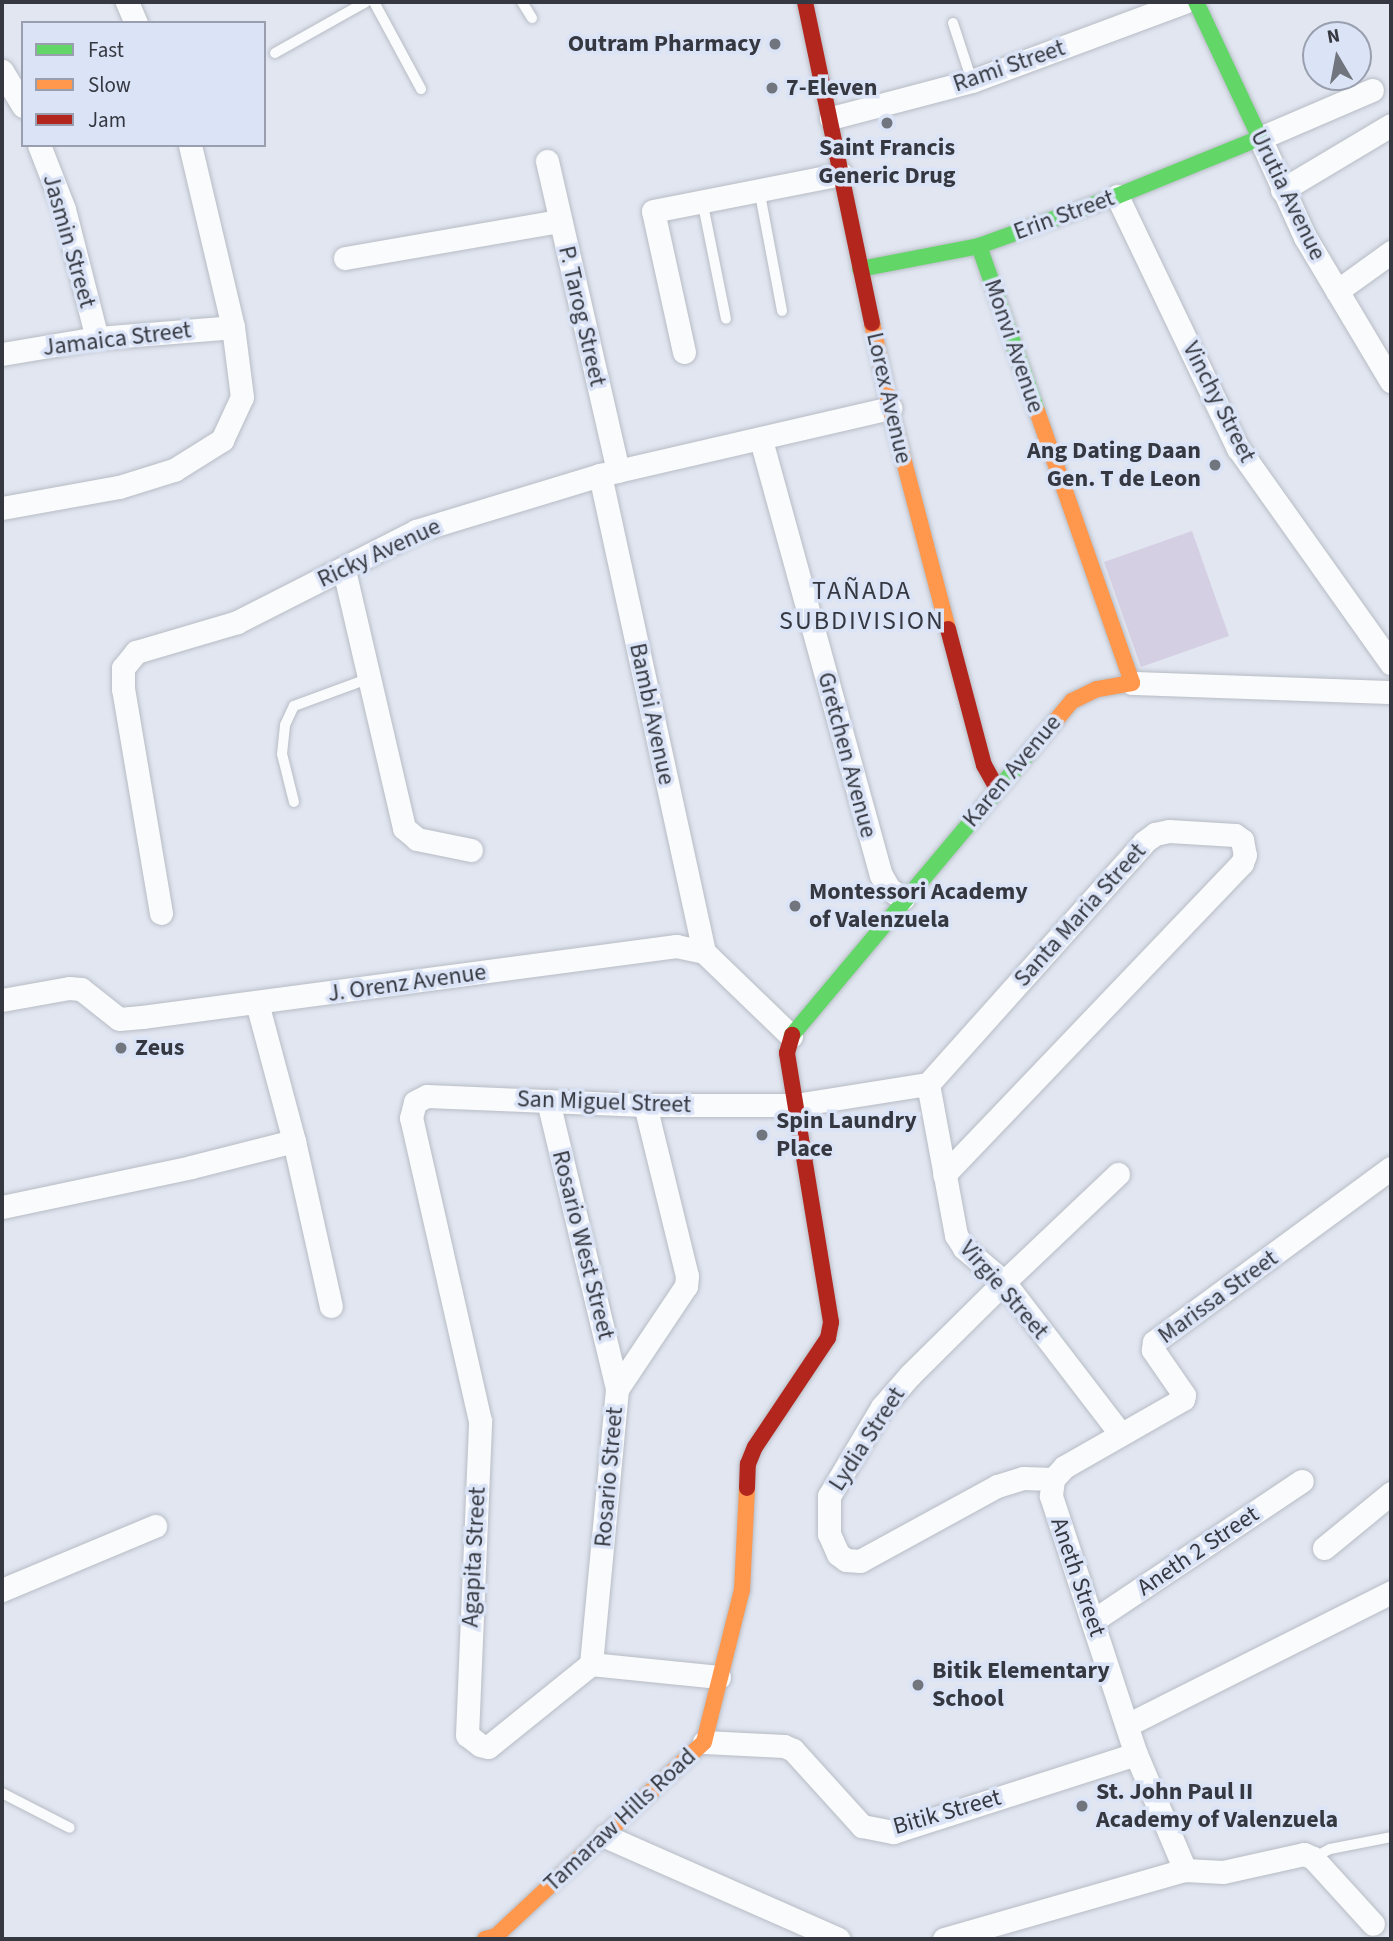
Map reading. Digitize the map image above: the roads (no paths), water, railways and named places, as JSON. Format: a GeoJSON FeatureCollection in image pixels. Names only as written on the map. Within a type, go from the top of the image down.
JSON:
{"type":"FeatureCollection","features":[{"type":"Feature","properties":{"kind":"street"},"geometry":{"type":"LineString","coordinates":[[127,2],[135,21]]}},
{"type":"Feature","properties":{"kind":"street","name":"Lorex Avenue"},"geometry":{"type":"LineString","coordinates":[[805,2],[890,408],[984,765],[997,788]]}},
{"type":"Feature","properties":{"kind":"street","name":"Rami Street"},"geometry":{"type":"LineString","coordinates":[[831,118],[972,81],[1184,2]]}},
{"type":"Feature","properties":{"kind":"street","name":"Urutia Avenue"},"geometry":{"type":"LineString","coordinates":[[1196,2],[1282,190],[1337,291],[1391,381]]}},
{"type":"Feature","properties":{"kind":"street"},"geometry":{"type":"LineString","coordinates":[[2,71],[21,103]]}},
{"type":"Feature","properties":{"kind":"street"},"geometry":{"type":"LineString","coordinates":[[1260,138],[1370,91]]}},
{"type":"Feature","properties":{"kind":"street"},"geometry":{"type":"LineString","coordinates":[[1282,190],[1391,125]]}},
{"type":"Feature","properties":{"kind":"street","name":"Erin Street"},"geometry":{"type":"LineString","coordinates":[[860,268],[979,246],[1117,196],[1260,138]]}},
{"type":"Feature","properties":{"kind":"street","name":"Jasmin Street"},"geometry":{"type":"LineString","coordinates":[[40,147],[64,209],[97,338]]}},
{"type":"Feature","properties":{"kind":"street"},"geometry":{"type":"LineString","coordinates":[[2,508],[119,487],[174,470],[222,440],[242,397],[233,327],[190,147]]}},
{"type":"Feature","properties":{"kind":"street","name":"P. Tarog Street"},"geometry":{"type":"LineString","coordinates":[[547,161],[609,473]]}},
{"type":"Feature","properties":{"kind":"street"},"geometry":{"type":"LineString","coordinates":[[684,352],[653,211],[841,174]]}},
{"type":"Feature","properties":{"kind":"street","name":"Vinchy Street"},"geometry":{"type":"LineString","coordinates":[[1117,196],[1238,448],[1391,663]]}},
{"type":"Feature","properties":{"kind":"street"},"geometry":{"type":"LineString","coordinates":[[345,258],[560,221]]}},
{"type":"Feature","properties":{"kind":"street","name":"Monvi Avenue"},"geometry":{"type":"LineString","coordinates":[[979,246],[1132,683]]}},
{"type":"Feature","properties":{"kind":"street"},"geometry":{"type":"LineString","coordinates":[[1337,291],[1391,253]]}},
{"type":"Feature","properties":{"kind":"street","name":"Jamaica Street"},"geometry":{"type":"LineString","coordinates":[[2,354],[97,338],[233,327]]}},
{"type":"Feature","properties":{"kind":"street","name":"Ricky Avenue"},"geometry":{"type":"LineString","coordinates":[[161,913],[123,689],[123,668],[136,652],[237,622],[344,570],[367,554],[416,531],[609,473],[761,440],[890,408]]}},
{"type":"Feature","properties":{"kind":"street","name":"Gretchen Avenue"},"geometry":{"type":"LineString","coordinates":[[761,440],[881,875],[889,889],[903,898]]}},
{"type":"Feature","properties":{"kind":"street","name":"Bambi Avenue"},"geometry":{"type":"LineString","coordinates":[[609,473],[704,952]]}},
{"type":"Feature","properties":{"kind":"street"},"geometry":{"type":"LineString","coordinates":[[344,570],[404,828],[417,839],[471,850]]}},
{"type":"Feature","properties":{"kind":"street","name":"Karen Avenue"},"geometry":{"type":"LineString","coordinates":[[790,1036],[903,898],[1072,701],[1097,689],[1132,683],[1391,692]]}},
{"type":"Feature","properties":{"kind":"street","name":"Santa Maria Street"},"geometry":{"type":"LineString","coordinates":[[928,1084],[1154,834],[1169,831],[1235,835],[1242,840],[1245,855],[1242,863],[944,1175]]}},
{"type":"Feature","properties":{"kind":"street","name":"J. Orenz Avenue"},"geometry":{"type":"LineString","coordinates":[[2,1000],[69,988],[81,989],[119,1019],[676,946],[704,952]]}},
{"type":"Feature","properties":{"kind":"street"},"geometry":{"type":"LineString","coordinates":[[704,952],[790,1036],[787,1053],[795,1105],[928,1084]]}},
{"type":"Feature","properties":{"kind":"street"},"geometry":{"type":"LineString","coordinates":[[257,1003],[294,1141],[331,1306]]}},
{"type":"Feature","properties":{"kind":"street","name":"Virgie Street"},"geometry":{"type":"LineString","coordinates":[[928,1084],[956,1235],[964,1248],[1004,1282],[1120,1433]]}},
{"type":"Feature","properties":{"kind":"street","name":"San Miguel Street"},"geometry":{"type":"LineString","coordinates":[[415,1102],[426,1096],[645,1105],[795,1105]]}},
{"type":"Feature","properties":{"kind":"street","name":"Rosario West Street"},"geometry":{"type":"LineString","coordinates":[[548,1101],[617,1390]]}},
{"type":"Feature","properties":{"kind":"street","name":"Agapita Street"},"geometry":{"type":"LineString","coordinates":[[415,1102],[411,1118],[480,1421],[467,1734],[480,1745],[488,1747],[591,1664]]}},
{"type":"Feature","properties":{"kind":"street","name":"Rosario Street"},"geometry":{"type":"LineString","coordinates":[[591,1664],[617,1390],[687,1286],[687,1276],[645,1105]]}},
{"type":"Feature","properties":{"kind":"street","name":"Tamaraw Hills Road"},"geometry":{"type":"LineString","coordinates":[[495,1938],[704,1742],[742,1590],[748,1464],[755,1447],[828,1338],[831,1322],[795,1105]]}},
{"type":"Feature","properties":{"kind":"street"},"geometry":{"type":"LineString","coordinates":[[2,1207],[191,1167],[294,1141]]}},
{"type":"Feature","properties":{"kind":"street","name":"Marissa Street"},"geometry":{"type":"LineString","coordinates":[[1054,1479],[1064,1467],[1183,1399],[1184,1395],[1153,1350],[1154,1342],[1391,1168]]}},
{"type":"Feature","properties":{"kind":"street","name":"Lydia Street"},"geometry":{"type":"LineString","coordinates":[[1054,1479],[1023,1478],[997,1486],[860,1561],[846,1560],[838,1554],[829,1534],[829,1496],[882,1407],[910,1374],[1118,1174]]}},
{"type":"Feature","properties":{"kind":"street","name":"Aneth Street"},"geometry":{"type":"LineString","coordinates":[[1054,1479],[1051,1496],[1136,1754],[1185,1870]]}},
{"type":"Feature","properties":{"kind":"street","name":"Aneth 2 Street"},"geometry":{"type":"LineString","coordinates":[[1094,1620],[1302,1481]]}},
{"type":"Feature","properties":{"kind":"street"},"geometry":{"type":"LineString","coordinates":[[1324,1548],[1391,1493]]}},
{"type":"Feature","properties":{"kind":"street"},"geometry":{"type":"LineString","coordinates":[[2,1590],[155,1526]]}},
{"type":"Feature","properties":{"kind":"street"},"geometry":{"type":"LineString","coordinates":[[1127,1725],[1391,1592]]}},
{"type":"Feature","properties":{"kind":"street"},"geometry":{"type":"LineString","coordinates":[[591,1664],[719,1677]]}},
{"type":"Feature","properties":{"kind":"street","name":"Bitik Street"},"geometry":{"type":"LineString","coordinates":[[704,1742],[784,1746],[793,1750],[862,1826],[892,1832],[1136,1754]]}},
{"type":"Feature","properties":{"kind":"street"},"geometry":{"type":"LineString","coordinates":[[605,1836],[838,1939]]}},
{"type":"Feature","properties":{"kind":"street"},"geometry":{"type":"LineString","coordinates":[[944,1939],[1185,1870],[1223,1872],[1295,1856],[1313,1858],[1378,1925]]}},
{"type":"Feature","properties":{"kind":"lane"},"geometry":{"type":"LineString","coordinates":[[275,53],[366,2]]}},
{"type":"Feature","properties":{"kind":"lane"},"geometry":{"type":"LineString","coordinates":[[374,2],[421,89]]}},
{"type":"Feature","properties":{"kind":"lane"},"geometry":{"type":"LineString","coordinates":[[522,2],[532,18]]}},
{"type":"Feature","properties":{"kind":"lane"},"geometry":{"type":"LineString","coordinates":[[953,23],[972,81]]}},
{"type":"Feature","properties":{"kind":"lane"},"geometry":{"type":"LineString","coordinates":[[759,189],[782,311]]}},
{"type":"Feature","properties":{"kind":"lane"},"geometry":{"type":"LineString","coordinates":[[702,200],[726,319]]}},
{"type":"Feature","properties":{"kind":"lane"},"geometry":{"type":"LineString","coordinates":[[293,802],[282,754],[285,725],[294,706],[370,678]]}},
{"type":"Feature","properties":{"kind":"lane"},"geometry":{"type":"LineString","coordinates":[[2,1793],[70,1828]]}},
{"type":"Feature","properties":{"kind":"lane"},"geometry":{"type":"LineString","coordinates":[[1313,1858],[1331,1849],[1391,1837]]}},
{"type":"Feature","properties":{"kind":"place","name":"Outram Pharmacy"},"geometry":{"type":"Point","coordinates":[775,44]}},
{"type":"Feature","properties":{"kind":"place","name":"7-Eleven"},"geometry":{"type":"Point","coordinates":[772,88]}},
{"type":"Feature","properties":{"kind":"place","name":"Saint Francis Generic Drug"},"geometry":{"type":"Point","coordinates":[887,123]}},
{"type":"Feature","properties":{"kind":"place","name":"Ang Dating Daan Gen. T de Leon"},"geometry":{"type":"Point","coordinates":[1215,465]}},
{"type":"Feature","properties":{"kind":"place","name":"Montessori Academy of Valenzuela"},"geometry":{"type":"Point","coordinates":[795,906]}},
{"type":"Feature","properties":{"kind":"place","name":"Zeus"},"geometry":{"type":"Point","coordinates":[121,1048]}},
{"type":"Feature","properties":{"kind":"place","name":"Spin Laundry Place"},"geometry":{"type":"Point","coordinates":[762,1135]}},
{"type":"Feature","properties":{"kind":"place","name":"Bitik Elementary School"},"geometry":{"type":"Point","coordinates":[918,1685]}},
{"type":"Feature","properties":{"kind":"place","name":"St. John Paul II Academy of Valenzuela"},"geometry":{"type":"Point","coordinates":[1082,1806]}},
{"type":"Feature","properties":{"kind":"district","name":"TAÑADA SUBDIVISION"},"geometry":{"type":"Point","coordinates":[862,606]}}]}
